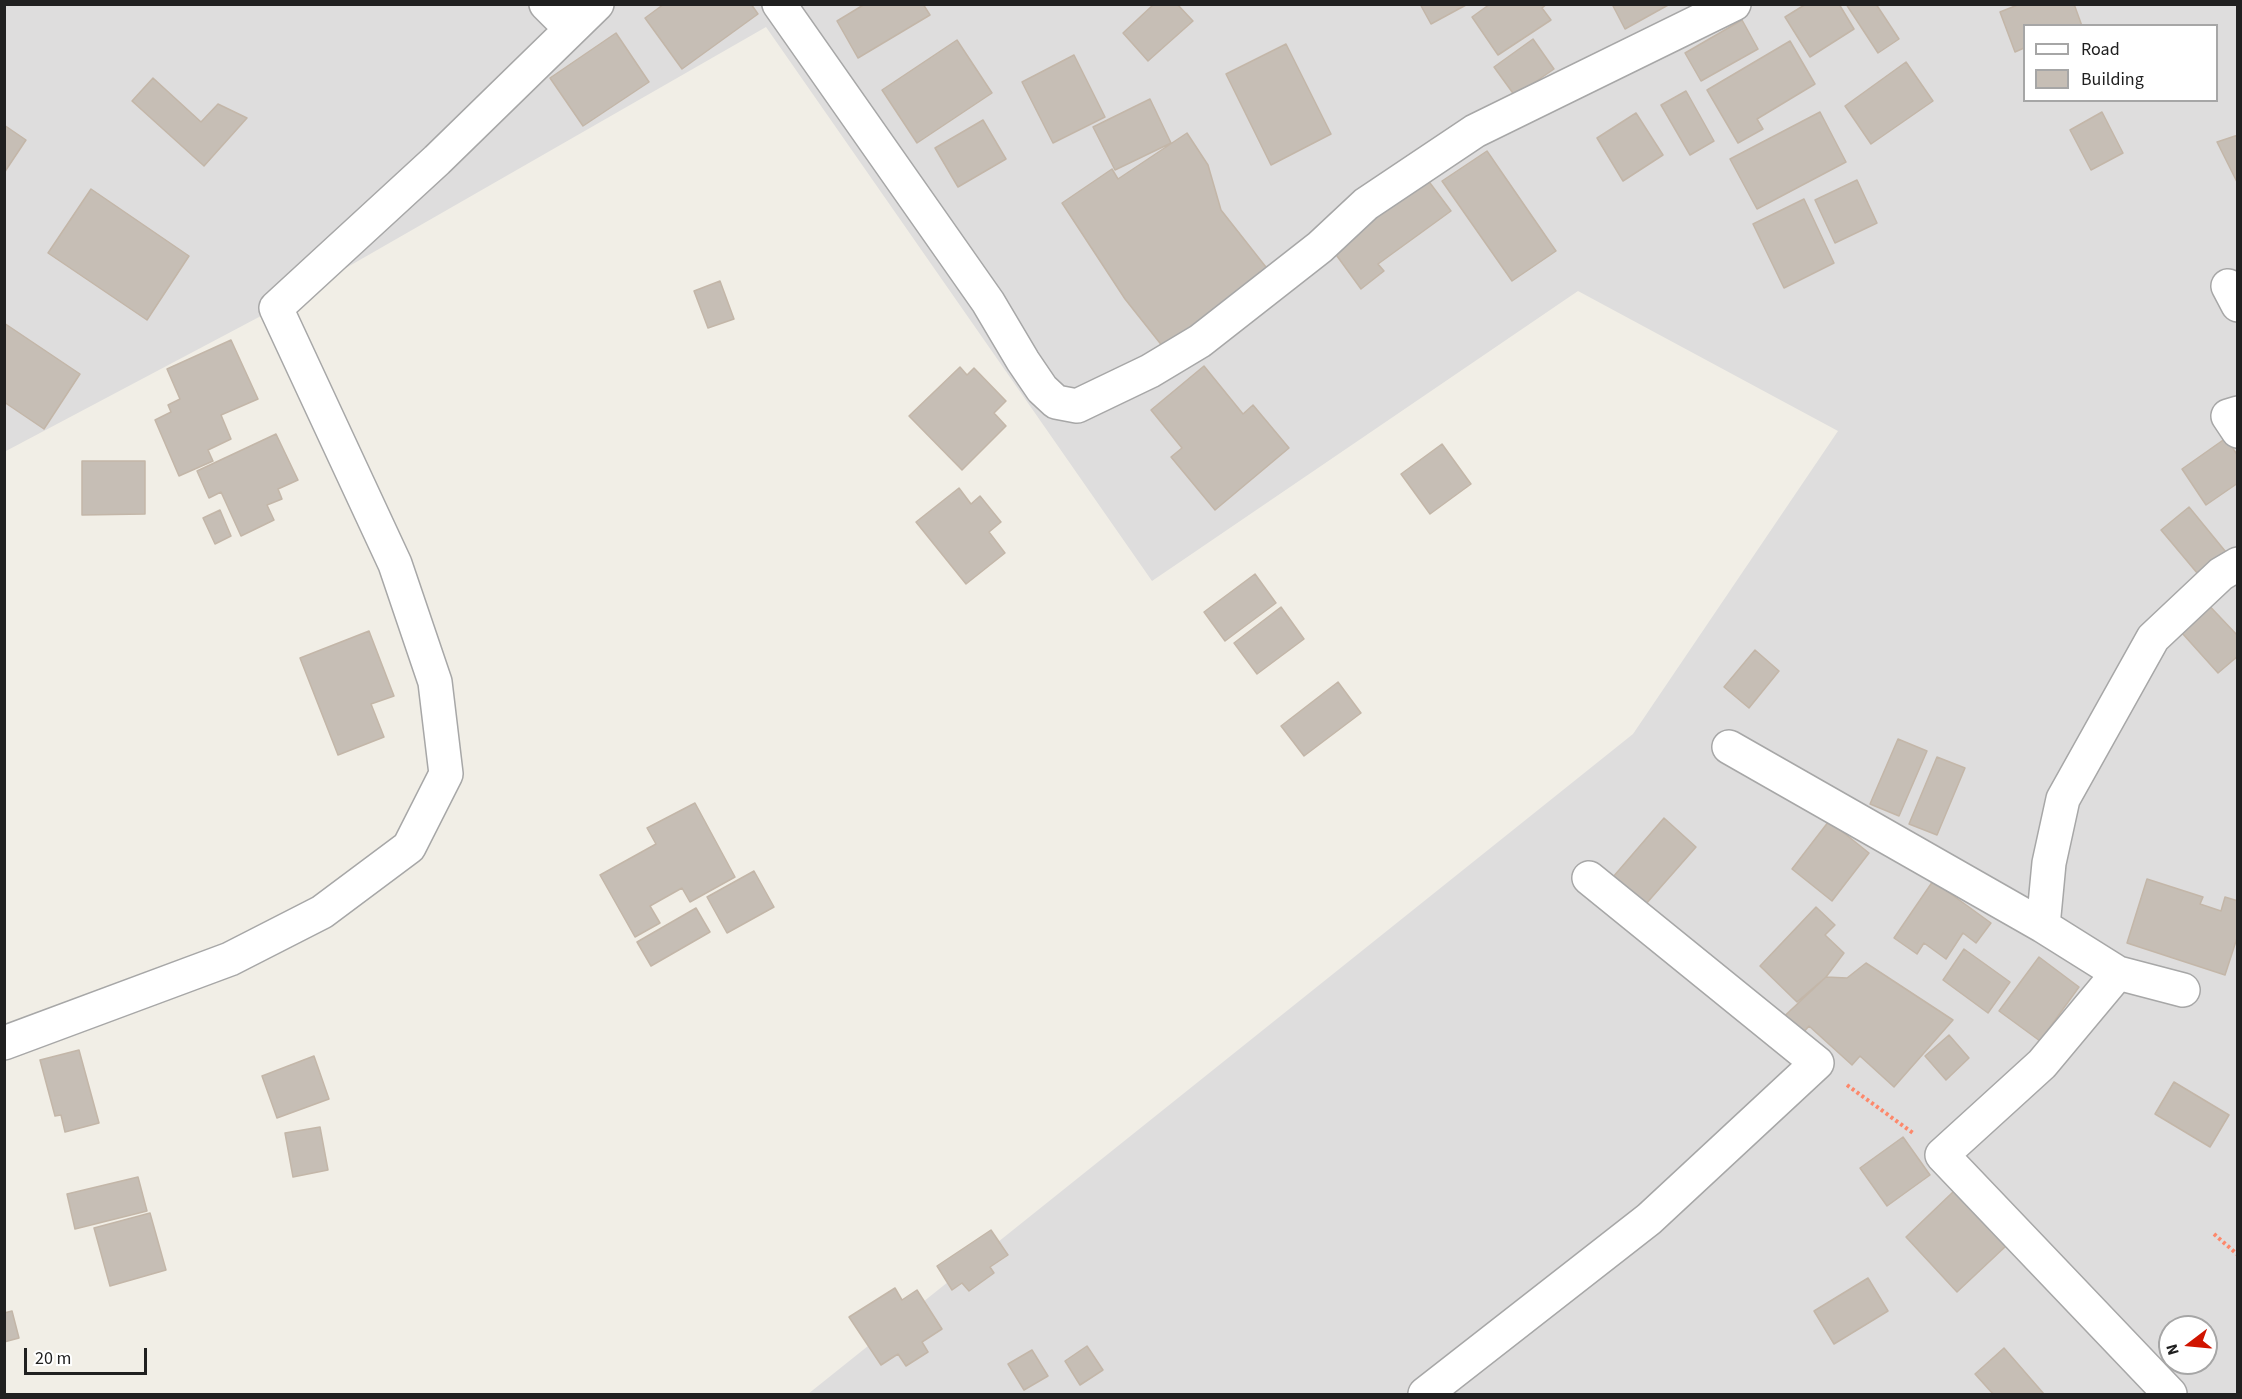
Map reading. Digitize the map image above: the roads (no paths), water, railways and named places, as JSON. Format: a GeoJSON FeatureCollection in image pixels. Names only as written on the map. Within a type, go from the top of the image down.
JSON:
{"type":"FeatureCollection","features":[{"type":"Feature","properties":{"kind":"street"},"geometry":{"type":"LineString","coordinates":[[546,4],[571,29]]}},
{"type":"Feature","properties":{"kind":"street"},"geometry":{"type":"LineString","coordinates":[[4,1043],[230,959],[322,912],[409,847],[446,774],[435,682],[395,564],[276,308],[437,160],[597,4]]}},
{"type":"Feature","properties":{"kind":"street"},"geometry":{"type":"LineString","coordinates":[[779,4],[988,302],[1023,362],[1042,389],[1056,402],[1077,406],[1150,371],[1200,341],[1320,247],[1366,204],[1475,131],[1734,4]]}},
{"type":"Feature","properties":{"kind":"street"},"geometry":{"type":"LineString","coordinates":[[2238,413],[2228,416],[2238,431]]}},
{"type":"Feature","properties":{"kind":"street"},"geometry":{"type":"LineString","coordinates":[[2043,926],[2049,863],[2063,800],[2153,638],[2221,574],[2238,564]]}},
{"type":"Feature","properties":{"kind":"street"},"geometry":{"type":"LineString","coordinates":[[1729,747],[2043,926],[2118,973],[2183,990]]}},
{"type":"Feature","properties":{"kind":"street"},"geometry":{"type":"LineString","coordinates":[[1425,1395],[1649,1219],[1817,1063],[1589,878]]}},
{"type":"Feature","properties":{"kind":"street"},"geometry":{"type":"LineString","coordinates":[[2118,973],[2042,1064],[1942,1155],[2170,1395]]}}]}
